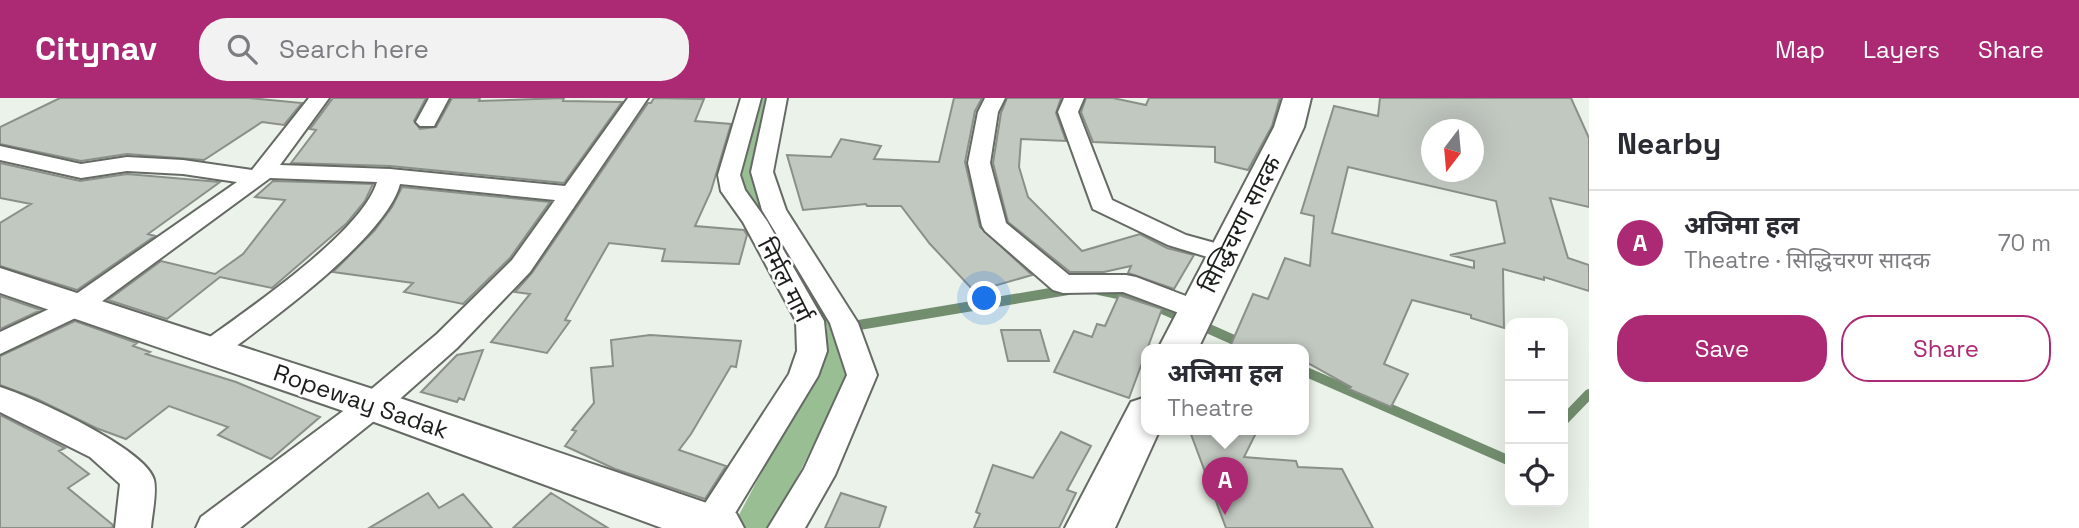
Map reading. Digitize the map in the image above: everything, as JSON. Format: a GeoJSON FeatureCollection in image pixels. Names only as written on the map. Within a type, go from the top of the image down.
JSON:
{"type":"FeatureCollection","features":[{"type":"Feature","properties":{"kind":"main road","name":"सिद्धिचरण सादक"},"geometry":{"type":"LineString","coordinates":[[1187,331],[1289,127],[1297,98]]}},
{"type":"Feature","properties":{"kind":"main road","name":"Ropeway Sadak"},"geometry":{"type":"LineString","coordinates":[[0,280],[373,405],[712,527]]}},
{"type":"Feature","properties":{"kind":"main road"},"geometry":{"type":"LineString","coordinates":[[1090,528],[1141,423]]}},
{"type":"Feature","properties":{"kind":"street"},"geometry":{"type":"LineString","coordinates":[[0,344],[76,307],[261,174],[318,98]]}},
{"type":"Feature","properties":{"kind":"street"},"geometry":{"type":"LineString","coordinates":[[428,122],[439,98]]}},
{"type":"Feature","properties":{"kind":"street"},"geometry":{"type":"LineString","coordinates":[[214,528],[373,405],[447,341],[522,266],[569,194],[638,98]]}},
{"type":"Feature","properties":{"kind":"street","name":"निर्मल मार्ग"},"geometry":{"type":"LineString","coordinates":[[712,527],[803,376],[812,351],[810,321],[755,221],[733,191],[729,175],[751,98]]}},
{"type":"Feature","properties":{"kind":"street"},"geometry":{"type":"LineString","coordinates":[[777,98],[762,172],[774,210],[844,323],[862,375],[818,475],[786,528]]}},
{"type":"Feature","properties":{"kind":"street"},"geometry":{"type":"LineString","coordinates":[[995,98],[988,113],[979,163],[994,226],[1063,284],[1126,283],[1149,290],[1187,331]]}},
{"type":"Feature","properties":{"kind":"street"},"geometry":{"type":"LineString","coordinates":[[1074,98],[1068,112],[1102,204],[1177,240],[1224,254]]}},
{"type":"Feature","properties":{"kind":"street"},"geometry":{"type":"LineString","coordinates":[[0,153],[81,171],[138,165],[261,174],[390,176],[569,194]]}},
{"type":"Feature","properties":{"kind":"street"},"geometry":{"type":"LineString","coordinates":[[0,176],[34,160]]}},
{"type":"Feature","properties":{"kind":"street"},"geometry":{"type":"LineString","coordinates":[[210,351],[284,296],[343,245],[384,198],[390,176]]}},
{"type":"Feature","properties":{"kind":"street"},"geometry":{"type":"LineString","coordinates":[[0,398],[102,449],[137,480],[133,528]]}},
{"type":"Feature","properties":{"kind":"building"},"geometry":{"type":"Polygon","coordinates":[[[60,98],[249,98],[302,103],[284,125],[262,122],[204,160],[127,154],[81,161],[0,144],[0,127],[60,98]]]}},
{"type":"Feature","properties":{"kind":"building"},"geometry":{"type":"Polygon","coordinates":[[[333,98],[426,98],[414,121],[420,129],[436,127],[452,98],[480,98],[479,101],[564,98],[563,101],[622,102],[564,183],[390,166],[291,163],[316,130],[310,129],[333,98]]]}},
{"type":"Feature","properties":{"kind":"building"},"geometry":{"type":"Polygon","coordinates":[[[654,98],[704,99],[695,121],[731,124],[711,191],[695,226],[744,230],[747,235],[739,264],[662,261],[665,249],[609,243],[565,320],[570,321],[547,353],[491,342],[530,294],[515,292],[532,273],[654,98]]]}},
{"type":"Feature","properties":{"kind":"building"},"geometry":{"type":"Polygon","coordinates":[[[954,98],[982,98],[975,111],[965,162],[980,227],[1032,275],[980,290],[973,290],[930,244],[901,206],[866,204],[803,210],[787,155],[831,157],[841,139],[881,146],[874,159],[939,162],[954,98]]]}},
{"type":"Feature","properties":{"kind":"building"},"geometry":{"type":"Polygon","coordinates":[[[1007,98],[1061,98],[1056,113],[1066,141],[1021,139],[1019,167],[1028,197],[1082,251],[1140,234],[1167,248],[1194,255],[1174,289],[1128,273],[1131,266],[1104,272],[1070,272],[1008,222],[993,163],[1001,113],[1007,98]]]}},
{"type":"Feature","properties":{"kind":"building"},"geometry":{"type":"Polygon","coordinates":[[[1086,98],[1113,98],[1146,105],[1149,98],[1280,98],[1272,126],[1248,170],[1215,162],[1215,147],[1093,142],[1081,112],[1086,98]]]}},
{"type":"Feature","properties":{"kind":"building"},"geometry":{"type":"Polygon","coordinates":[[[1380,98],[1571,98],[1589,138],[1589,207],[1550,198],[1568,258],[1589,265],[1589,291],[1544,277],[1544,280],[1503,269],[1504,328],[1471,318],[1471,315],[1412,300],[1384,364],[1408,374],[1391,407],[1349,389],[1351,387],[1309,364],[1309,344],[1231,344],[1253,294],[1268,299],[1285,258],[1310,266],[1314,216],[1301,213],[1334,106],[1378,116],[1380,98]],[[1348,167],[1332,233],[1474,268],[1474,261],[1450,255],[1505,243],[1496,201],[1348,167]]]}},
{"type":"Feature","properties":{"kind":"building"},"geometry":{"type":"Polygon","coordinates":[[[0,163],[80,181],[127,174],[220,182],[148,234],[155,236],[77,290],[0,266],[0,223],[31,204],[0,198],[0,163]]]}},
{"type":"Feature","properties":{"kind":"building"},"geometry":{"type":"Polygon","coordinates":[[[273,181],[373,184],[365,201],[347,223],[272,288],[220,277],[167,319],[108,300],[161,261],[215,274],[243,254],[285,200],[255,197],[273,181]]]}},
{"type":"Feature","properties":{"kind":"building"},"geometry":{"type":"Polygon","coordinates":[[[402,187],[550,202],[510,258],[463,304],[404,292],[413,283],[333,272],[374,231],[392,207],[402,187]]]}},
{"type":"Feature","properties":{"kind":"building"},"geometry":{"type":"Polygon","coordinates":[[[1119,295],[1162,309],[1149,344],[1141,344],[1141,366],[1129,398],[1054,372],[1074,331],[1092,337],[1097,324],[1105,326],[1119,295]]]}},
{"type":"Feature","properties":{"kind":"building"},"geometry":{"type":"Polygon","coordinates":[[[0,296],[41,310],[0,329],[0,296]]]}},
{"type":"Feature","properties":{"kind":"building"},"geometry":{"type":"Polygon","coordinates":[[[75,321],[137,343],[133,346],[150,352],[146,354],[236,382],[320,417],[271,459],[218,435],[228,427],[169,406],[126,439],[0,385],[0,356],[75,321]]]}},
{"type":"Feature","properties":{"kind":"building"},"geometry":{"type":"Polygon","coordinates":[[[1001,330],[1040,330],[1049,361],[1008,361],[1001,330]]]}},
{"type":"Feature","properties":{"kind":"building"},"geometry":{"type":"Polygon","coordinates":[[[650,335],[741,341],[736,367],[731,366],[679,450],[726,466],[705,499],[615,469],[565,446],[576,431],[572,430],[594,403],[591,368],[613,366],[611,340],[650,335]]]}},
{"type":"Feature","properties":{"kind":"building"},"geometry":{"type":"Polygon","coordinates":[[[483,350],[464,400],[459,398],[457,402],[421,392],[457,355],[483,350]]]}},
{"type":"Feature","properties":{"kind":"building"},"geometry":{"type":"Polygon","coordinates":[[[0,415],[65,448],[59,451],[89,474],[68,488],[113,525],[112,528],[0,528],[0,415]]]}},
{"type":"Feature","properties":{"kind":"building"},"geometry":{"type":"Polygon","coordinates":[[[1061,432],[1091,446],[1067,490],[1076,493],[1059,528],[974,528],[980,514],[976,512],[993,465],[1033,478],[1061,432]]]}},
{"type":"Feature","properties":{"kind":"building"},"geometry":{"type":"Polygon","coordinates":[[[1191,435],[1255,435],[1244,457],[1296,461],[1298,467],[1342,469],[1373,528],[1226,528],[1191,435]]]}},
{"type":"Feature","properties":{"kind":"building"},"geometry":{"type":"Polygon","coordinates":[[[428,493],[439,508],[463,494],[492,528],[369,528],[428,493]]]}},
{"type":"Feature","properties":{"kind":"building"},"geometry":{"type":"Polygon","coordinates":[[[551,493],[608,528],[513,528],[551,493]]]}},
{"type":"Feature","properties":{"kind":"building"},"geometry":{"type":"Polygon","coordinates":[[[841,493],[886,507],[879,528],[825,528],[841,493]]]}},
{"type":"Feature","properties":{"kind":"waterway"},"geometry":{"type":"LineString","coordinates":[[774,98],[753,171],[753,189],[773,209],[784,225]]}},
{"type":"Feature","properties":{"kind":"waterway"},"geometry":{"type":"LineString","coordinates":[[847,327],[1068,290]]}},
{"type":"Feature","properties":{"kind":"waterway"},"geometry":{"type":"LineString","coordinates":[[1099,290],[1137,298],[1185,319]]}},
{"type":"Feature","properties":{"kind":"waterway"},"geometry":{"type":"LineString","coordinates":[[752,528],[843,351],[843,327],[836,315]]}},
{"type":"Feature","properties":{"kind":"waterway"},"geometry":{"type":"LineString","coordinates":[[1198,324],[1243,344]]}},
{"type":"Feature","properties":{"kind":"waterway"},"geometry":{"type":"LineString","coordinates":[[1309,373],[1505,459]]}},
{"type":"Feature","properties":{"kind":"waterway"},"geometry":{"type":"LineString","coordinates":[[1568,416],[1589,394]]}},
{"type":"Feature","properties":{"kind":"place","name":"अजिमा हल"},"geometry":{"type":"Point","coordinates":[1225,515]}}]}
